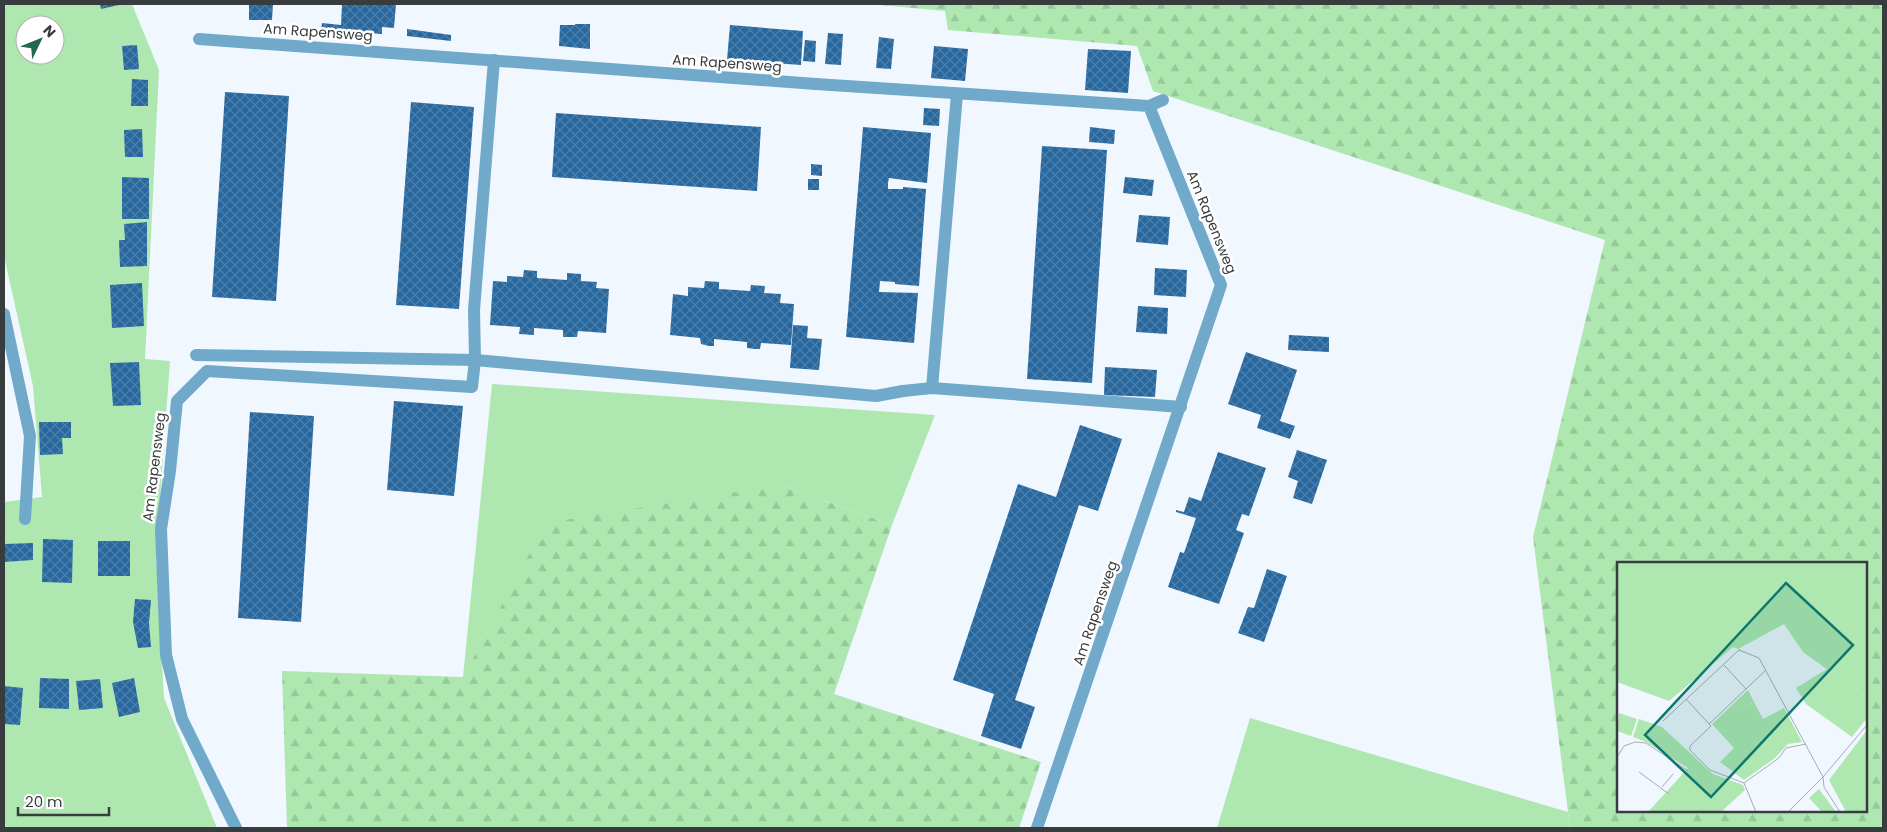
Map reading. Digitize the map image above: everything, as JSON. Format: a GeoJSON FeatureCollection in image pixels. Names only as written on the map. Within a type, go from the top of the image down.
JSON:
{"type":"FeatureCollection","features":[{"type":"Feature","properties":{"kind":"street","name":"Am Rapensweg"},"geometry":{"type":"LineString","coordinates":[[199,38],[957,94],[1149,106],[1163,100]]}},
{"type":"Feature","properties":{"kind":"street","name":"Am Rapensweg"},"geometry":{"type":"LineString","coordinates":[[236,828],[182,719],[166,655],[161,529],[170,471],[177,401],[207,371],[472,388],[475,360],[474,310],[494,60]]}},
{"type":"Feature","properties":{"kind":"street"},"geometry":{"type":"LineString","coordinates":[[932,388],[957,94]]}},
{"type":"Feature","properties":{"kind":"street","name":"Am Rapensweg"},"geometry":{"type":"LineString","coordinates":[[1037,828],[1221,285],[1149,106]]}},
{"type":"Feature","properties":{"kind":"street"},"geometry":{"type":"LineString","coordinates":[[4,314],[30,436],[25,519]]}},
{"type":"Feature","properties":{"kind":"street"},"geometry":{"type":"LineString","coordinates":[[196,355],[475,360],[876,396],[932,388],[1181,407]]}},
{"type":"Feature","properties":{"kind":"green space"},"geometry":{"type":"Polygon","coordinates":[[[4,4],[132,4],[159,70],[145,359],[170,361],[156,552],[164,698],[217,828],[4,828],[4,502],[42,497],[33,386],[4,256],[4,4]]]}},
{"type":"Feature","properties":{"kind":"green space"},"geometry":{"type":"Polygon","coordinates":[[[870,4],[1883,4],[1883,828],[1570,828],[1533,537],[1605,240],[1153,91],[1137,46],[948,30],[945,11],[870,4]]]}},
{"type":"Feature","properties":{"kind":"green space"},"geometry":{"type":"Polygon","coordinates":[[[492,384],[935,415],[892,525],[781,485],[463,677],[492,384]]]}},
{"type":"Feature","properties":{"kind":"green space"},"geometry":{"type":"Polygon","coordinates":[[[781,485],[892,525],[834,694],[1041,762],[1019,828],[287,828],[282,671],[463,677],[546,523],[781,485]]]}},
{"type":"Feature","properties":{"kind":"green space"},"geometry":{"type":"Polygon","coordinates":[[[1250,718],[1568,812],[1570,828],[1217,828],[1250,718]]]}},
{"type":"Feature","properties":{"kind":"building"},"geometry":{"type":"Polygon","coordinates":[[[100,4],[118,4],[119,5],[101,9],[100,4]]]}},
{"type":"Feature","properties":{"kind":"building"},"geometry":{"type":"Polygon","coordinates":[[[249,4],[273,4],[272,20],[249,20],[249,4]]]}},
{"type":"Feature","properties":{"kind":"building"},"geometry":{"type":"Polygon","coordinates":[[[342,4],[396,4],[394,28],[382,27],[382,34],[321,30],[322,23],[341,25],[342,4]]]}},
{"type":"Feature","properties":{"kind":"building"},"geometry":{"type":"Polygon","coordinates":[[[590,24],[590,49],[559,46],[560,25],[590,24]]]}},
{"type":"Feature","properties":{"kind":"building"},"geometry":{"type":"Polygon","coordinates":[[[730,25],[803,31],[801,65],[727,60],[730,25]]]}},
{"type":"Feature","properties":{"kind":"building"},"geometry":{"type":"Polygon","coordinates":[[[407,29],[451,35],[451,41],[407,36],[407,29]]]}},
{"type":"Feature","properties":{"kind":"building"},"geometry":{"type":"Polygon","coordinates":[[[828,33],[843,34],[841,65],[825,64],[828,33]]]}},
{"type":"Feature","properties":{"kind":"building"},"geometry":{"type":"Polygon","coordinates":[[[879,37],[894,39],[891,69],[876,68],[879,37]]]}},
{"type":"Feature","properties":{"kind":"building"},"geometry":{"type":"Polygon","coordinates":[[[805,40],[816,41],[815,62],[803,61],[805,40]]]}},
{"type":"Feature","properties":{"kind":"building"},"geometry":{"type":"Polygon","coordinates":[[[137,45],[139,69],[124,70],[122,46],[137,45]]]}},
{"type":"Feature","properties":{"kind":"building"},"geometry":{"type":"Polygon","coordinates":[[[934,46],[968,49],[965,81],[931,78],[934,46]]]}},
{"type":"Feature","properties":{"kind":"building"},"geometry":{"type":"Polygon","coordinates":[[[1088,49],[1131,51],[1128,93],[1085,90],[1088,49]]]}},
{"type":"Feature","properties":{"kind":"building"},"geometry":{"type":"Polygon","coordinates":[[[132,79],[148,80],[148,106],[131,106],[132,79]]]}},
{"type":"Feature","properties":{"kind":"building"},"geometry":{"type":"Polygon","coordinates":[[[225,92],[289,96],[276,301],[212,297],[225,92]]]}},
{"type":"Feature","properties":{"kind":"building"},"geometry":{"type":"Polygon","coordinates":[[[411,102],[474,107],[459,309],[396,305],[411,102]]]}},
{"type":"Feature","properties":{"kind":"building"},"geometry":{"type":"Polygon","coordinates":[[[924,108],[940,109],[939,126],[923,125],[924,108]]]}},
{"type":"Feature","properties":{"kind":"building"},"geometry":{"type":"Polygon","coordinates":[[[556,113],[761,127],[757,191],[552,177],[556,113]]]}},
{"type":"Feature","properties":{"kind":"building"},"geometry":{"type":"Polygon","coordinates":[[[863,127],[931,133],[927,183],[889,178],[888,183],[888,189],[903,189],[903,187],[926,189],[919,286],[880,281],[879,292],[918,293],[914,343],[846,337],[863,127]]]}},
{"type":"Feature","properties":{"kind":"building"},"geometry":{"type":"Polygon","coordinates":[[[1090,127],[1115,130],[1114,144],[1089,142],[1090,127]]]}},
{"type":"Feature","properties":{"kind":"building"},"geometry":{"type":"Polygon","coordinates":[[[142,129],[143,157],[125,157],[124,130],[142,129]]]}},
{"type":"Feature","properties":{"kind":"building"},"geometry":{"type":"Polygon","coordinates":[[[1042,146],[1107,150],[1092,383],[1027,379],[1042,146]]]}},
{"type":"Feature","properties":{"kind":"building"},"geometry":{"type":"Polygon","coordinates":[[[811,164],[822,165],[822,176],[811,175],[811,164]]]}},
{"type":"Feature","properties":{"kind":"building"},"geometry":{"type":"Polygon","coordinates":[[[122,177],[149,178],[149,219],[122,219],[122,177]]]}},
{"type":"Feature","properties":{"kind":"building"},"geometry":{"type":"Polygon","coordinates":[[[1125,177],[1154,180],[1152,196],[1123,193],[1125,177]]]}},
{"type":"Feature","properties":{"kind":"building"},"geometry":{"type":"Polygon","coordinates":[[[808,179],[819,179],[819,190],[808,190],[808,179]]]}},
{"type":"Feature","properties":{"kind":"building"},"geometry":{"type":"Polygon","coordinates":[[[1139,215],[1170,217],[1168,245],[1136,242],[1139,215]]]}},
{"type":"Feature","properties":{"kind":"building"},"geometry":{"type":"Polygon","coordinates":[[[147,222],[147,266],[120,267],[119,240],[125,240],[124,224],[147,222]]]}},
{"type":"Feature","properties":{"kind":"building"},"geometry":{"type":"Polygon","coordinates":[[[1155,268],[1187,270],[1186,297],[1154,295],[1155,268]]]}},
{"type":"Feature","properties":{"kind":"building"},"geometry":{"type":"Polygon","coordinates":[[[524,270],[537,271],[537,278],[567,280],[567,273],[581,274],[581,281],[597,282],[596,288],[609,289],[606,333],[578,331],[577,337],[563,337],[563,330],[534,328],[534,335],[519,334],[520,327],[490,325],[493,281],[507,282],[507,276],[523,277],[524,270]]]}},
{"type":"Feature","properties":{"kind":"building"},"geometry":{"type":"Polygon","coordinates":[[[705,281],[719,282],[719,289],[750,291],[751,285],[765,286],[764,293],[781,294],[780,303],[794,304],[791,345],[761,343],[760,349],[755,349],[747,348],[747,342],[714,339],[714,346],[709,346],[701,344],[700,338],[670,335],[673,294],[688,296],[688,287],[704,288],[705,281]]]}},
{"type":"Feature","properties":{"kind":"building"},"geometry":{"type":"Polygon","coordinates":[[[142,283],[144,326],[112,328],[110,285],[142,283]]]}},
{"type":"Feature","properties":{"kind":"building"},"geometry":{"type":"Polygon","coordinates":[[[1138,306],[1168,308],[1167,334],[1136,332],[1138,306]]]}},
{"type":"Feature","properties":{"kind":"building"},"geometry":{"type":"Polygon","coordinates":[[[793,325],[808,326],[807,338],[822,339],[819,370],[790,368],[793,325]]]}},
{"type":"Feature","properties":{"kind":"building"},"geometry":{"type":"Polygon","coordinates":[[[1289,335],[1329,337],[1329,352],[1288,350],[1289,335]]]}},
{"type":"Feature","properties":{"kind":"building"},"geometry":{"type":"Polygon","coordinates":[[[1246,352],[1297,370],[1280,421],[1295,426],[1290,439],[1257,428],[1261,415],[1228,404],[1246,352]]]}},
{"type":"Feature","properties":{"kind":"building"},"geometry":{"type":"Polygon","coordinates":[[[139,362],[141,405],[113,406],[110,363],[139,362]]]}},
{"type":"Feature","properties":{"kind":"building"},"geometry":{"type":"Polygon","coordinates":[[[1105,367],[1157,370],[1155,397],[1104,395],[1105,367]]]}},
{"type":"Feature","properties":{"kind":"building"},"geometry":{"type":"Polygon","coordinates":[[[394,401],[463,406],[454,496],[387,490],[394,401]]]}},
{"type":"Feature","properties":{"kind":"building"},"geometry":{"type":"Polygon","coordinates":[[[250,412],[314,416],[301,622],[238,618],[250,412]]]}},
{"type":"Feature","properties":{"kind":"building"},"geometry":{"type":"Polygon","coordinates":[[[39,422],[71,422],[71,438],[62,438],[63,454],[40,455],[39,422]]]}},
{"type":"Feature","properties":{"kind":"building"},"geometry":{"type":"Polygon","coordinates":[[[155,424],[162,424],[158,493],[151,492],[155,424]]]}},
{"type":"Feature","properties":{"kind":"building"},"geometry":{"type":"Polygon","coordinates":[[[1080,425],[1122,439],[1098,511],[1079,505],[1015,700],[1035,707],[1021,749],[981,736],[994,694],[953,680],[1018,484],[1056,497],[1080,425]]]}},
{"type":"Feature","properties":{"kind":"building"},"geometry":{"type":"Polygon","coordinates":[[[1297,450],[1327,460],[1312,504],[1293,498],[1298,481],[1288,477],[1297,450]]]}},
{"type":"Feature","properties":{"kind":"building"},"geometry":{"type":"Polygon","coordinates":[[[1218,452],[1266,468],[1249,516],[1242,514],[1236,530],[1244,533],[1219,604],[1168,587],[1180,552],[1184,553],[1196,518],[1176,512],[1176,510],[1184,512],[1189,497],[1201,501],[1218,452]]]}},
{"type":"Feature","properties":{"kind":"building"},"geometry":{"type":"Polygon","coordinates":[[[43,539],[73,540],[72,583],[42,582],[43,539]]]}},
{"type":"Feature","properties":{"kind":"building"},"geometry":{"type":"Polygon","coordinates":[[[98,541],[130,541],[130,576],[98,576],[98,541]]]}},
{"type":"Feature","properties":{"kind":"building"},"geometry":{"type":"Polygon","coordinates":[[[33,543],[33,560],[4,562],[4,544],[33,543]]]}},
{"type":"Feature","properties":{"kind":"building"},"geometry":{"type":"Polygon","coordinates":[[[1267,569],[1287,576],[1264,642],[1238,633],[1248,607],[1254,608],[1267,569]]]}},
{"type":"Feature","properties":{"kind":"building"},"geometry":{"type":"Polygon","coordinates":[[[135,599],[151,600],[149,623],[151,647],[138,648],[133,622],[135,599]]]}},
{"type":"Feature","properties":{"kind":"building"},"geometry":{"type":"Polygon","coordinates":[[[40,678],[69,679],[69,709],[39,708],[40,678]]]}},
{"type":"Feature","properties":{"kind":"building"},"geometry":{"type":"Polygon","coordinates":[[[134,678],[140,712],[119,717],[112,683],[134,678]]]}},
{"type":"Feature","properties":{"kind":"building"},"geometry":{"type":"Polygon","coordinates":[[[100,679],[103,708],[79,710],[76,681],[100,679]]]}},
{"type":"Feature","properties":{"kind":"building"},"geometry":{"type":"Polygon","coordinates":[[[4,686],[23,688],[20,725],[4,724],[4,686]]]}}]}
